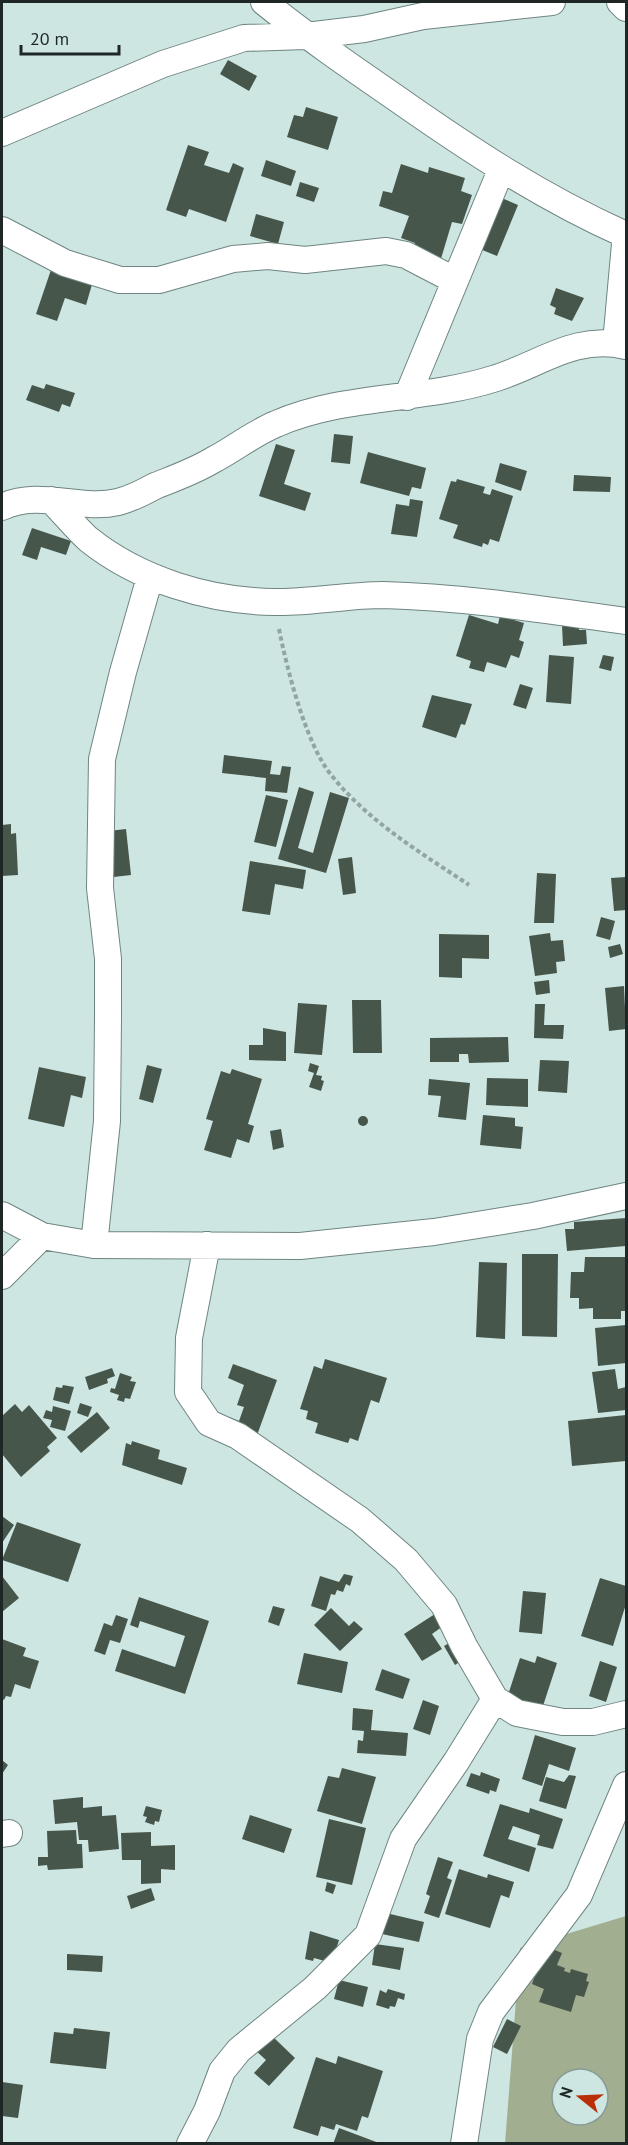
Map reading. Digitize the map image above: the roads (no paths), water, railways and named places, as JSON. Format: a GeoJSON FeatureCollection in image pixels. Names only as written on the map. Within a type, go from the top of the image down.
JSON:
{"type":"FeatureCollection","features":[{"type":"Feature","properties":{"kind":"street"},"geometry":{"type":"LineString","coordinates":[[2,507],[31,500],[89,505],[118,502],[211,462],[275,424],[303,414],[493,380],[566,349],[586,344],[621,345],[626,234],[575,213],[501,170],[306,36],[264,2]]}},
{"type":"Feature","properties":{"kind":"street"},"geometry":{"type":"LineString","coordinates":[[2,133],[163,64],[244,38],[306,36],[364,29],[423,16],[552,2]]}},
{"type":"Feature","properties":{"kind":"street"},"geometry":{"type":"LineString","coordinates":[[620,2],[627,8]]}},
{"type":"Feature","properties":{"kind":"street"},"geometry":{"type":"LineString","coordinates":[[407,397],[501,170]]}},
{"type":"Feature","properties":{"kind":"street"},"geometry":{"type":"LineString","coordinates":[[2,230],[65,263],[120,280],[159,280],[232,259],[268,256],[305,260],[386,251],[406,255],[454,280]]}},
{"type":"Feature","properties":{"kind":"street"},"geometry":{"type":"LineString","coordinates":[[51,500],[87,537],[150,577],[216,595],[273,602],[382,595],[508,606],[627,621]]}},
{"type":"Feature","properties":{"kind":"street"},"geometry":{"type":"LineString","coordinates":[[94,1245],[106,1121],[108,1029],[108,958],[100,888],[102,759],[123,672],[150,577]]}},
{"type":"Feature","properties":{"kind":"street"},"geometry":{"type":"LineString","coordinates":[[2,1215],[42,1236],[94,1245],[300,1246],[434,1232],[533,1216],[627,1196]]}},
{"type":"Feature","properties":{"kind":"street"},"geometry":{"type":"LineString","coordinates":[[2,1276],[42,1236]]}},
{"type":"Feature","properties":{"kind":"street"},"geometry":{"type":"LineString","coordinates":[[207,1245],[189,1338],[188,1392],[209,1423],[238,1436],[360,1520],[406,1560],[444,1605],[464,1646],[495,1699],[517,1713],[563,1722],[593,1722],[627,1714]]}},
{"type":"Feature","properties":{"kind":"street"},"geometry":{"type":"LineString","coordinates":[[190,2144],[207,2111],[222,2071],[238,2050],[315,1988],[368,1935],[403,1839],[450,1771],[495,1699]]}},
{"type":"Feature","properties":{"kind":"street"},"geometry":{"type":"LineString","coordinates":[[464,2144],[480,2039],[491,2012],[579,1895],[627,1785]]}}]}
